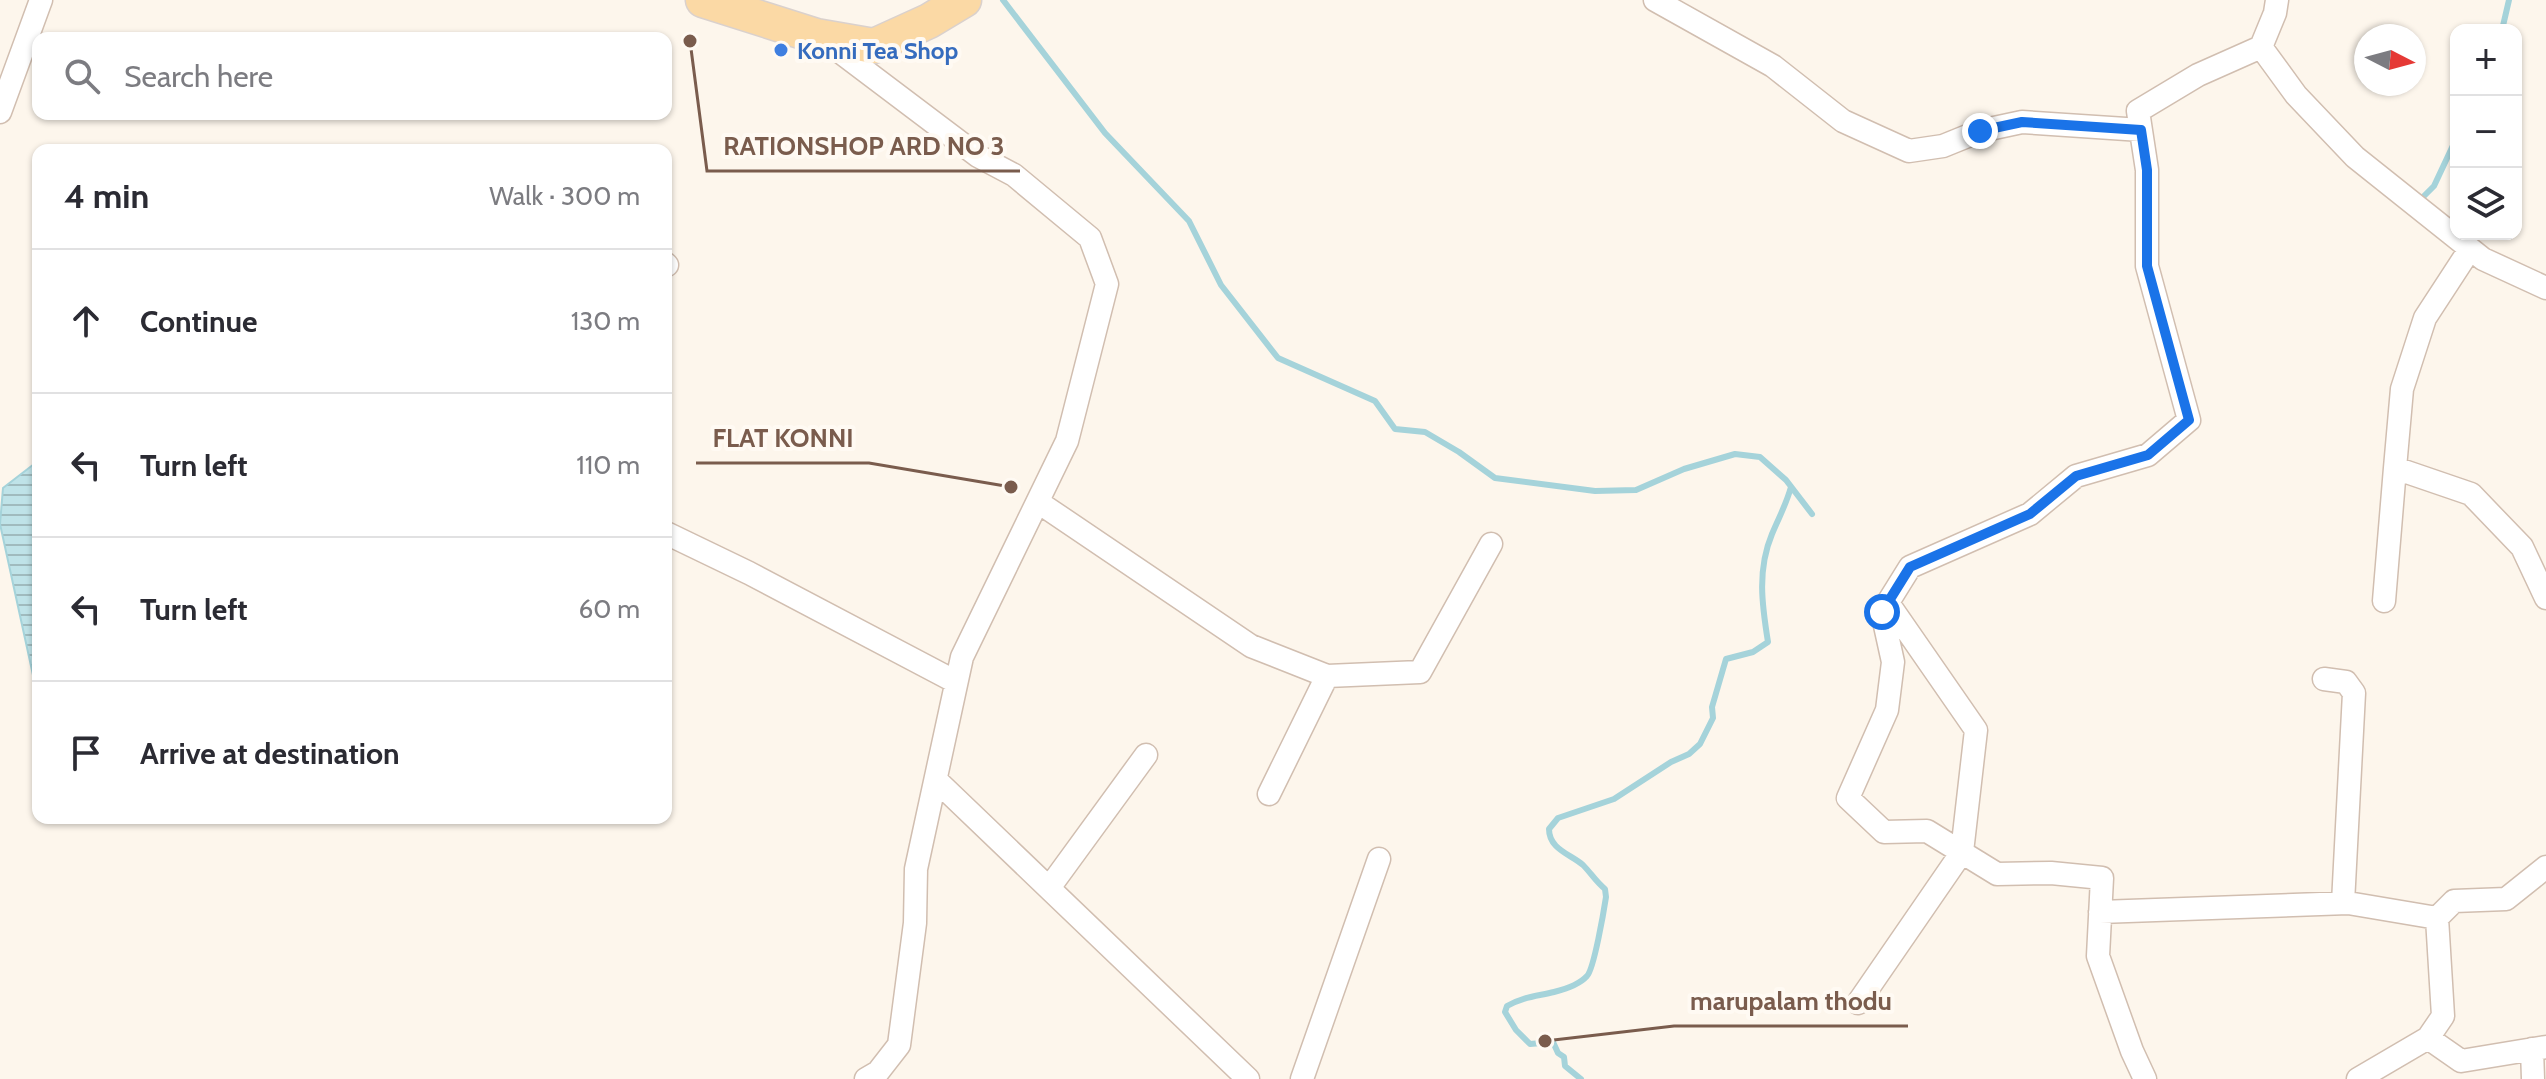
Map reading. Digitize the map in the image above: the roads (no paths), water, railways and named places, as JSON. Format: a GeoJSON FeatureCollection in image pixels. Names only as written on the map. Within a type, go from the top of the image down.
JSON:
{"type":"FeatureCollection","features":[{"type":"Feature","properties":{"kind":"main road"},"geometry":{"type":"LineString","coordinates":[[703,0],[816,36],[874,46],[929,21],[964,0]]}},
{"type":"Feature","properties":{"kind":"street"},"geometry":{"type":"LineString","coordinates":[[0,112],[41,0]]}},
{"type":"Feature","properties":{"kind":"street"},"geometry":{"type":"LineString","coordinates":[[1655,0],[1773,66],[1843,121],[1909,151],[1943,146],[1980,131],[2022,122],[2141,130]]}},
{"type":"Feature","properties":{"kind":"street"},"geometry":{"type":"LineString","coordinates":[[2145,1079],[2098,956],[2102,878],[2051,873],[1997,874],[1927,831],[1884,832],[1848,798],[1887,710],[1893,662],[1882,612],[1910,567],[2030,514],[2076,476],[2148,455],[2189,420],[2147,266],[2147,170],[2138,111],[2198,75],[2261,47],[2277,0]]}},
{"type":"Feature","properties":{"kind":"street"},"geometry":{"type":"LineString","coordinates":[[816,36],[834,45],[978,156],[1014,175],[1090,238],[1107,284],[1067,441],[962,657],[916,869],[915,923],[899,1045],[878,1072],[866,1079]]}},
{"type":"Feature","properties":{"kind":"street"},"geometry":{"type":"LineString","coordinates":[[2261,47],[2296,95],[2355,157],[2483,259],[2546,288]]}},
{"type":"Feature","properties":{"kind":"street"},"geometry":{"type":"LineString","coordinates":[[2384,601],[2402,389],[2425,318],[2470,249]]}},
{"type":"Feature","properties":{"kind":"street"},"geometry":{"type":"LineString","coordinates":[[2395,468],[2471,494],[2522,547],[2546,598]]}},
{"type":"Feature","properties":{"kind":"street"},"geometry":{"type":"LineString","coordinates":[[1038,502],[1251,646],[1327,676],[1420,672],[1491,544]]}},
{"type":"Feature","properties":{"kind":"street"},"geometry":{"type":"LineString","coordinates":[[672,536],[956,682]]}},
{"type":"Feature","properties":{"kind":"street"},"geometry":{"type":"LineString","coordinates":[[1858,1003],[1962,852],[1976,730],[1888,603]]}},
{"type":"Feature","properties":{"kind":"street"},"geometry":{"type":"LineString","coordinates":[[1269,794],[1327,676]]}},
{"type":"Feature","properties":{"kind":"street"},"geometry":{"type":"LineString","coordinates":[[2324,679],[2346,682],[2354,693],[2343,903]]}},
{"type":"Feature","properties":{"kind":"street"},"geometry":{"type":"LineString","coordinates":[[1049,888],[1146,755]]}},
{"type":"Feature","properties":{"kind":"street"},"geometry":{"type":"LineString","coordinates":[[936,780],[1248,1079]]}},
{"type":"Feature","properties":{"kind":"street"},"geometry":{"type":"LineString","coordinates":[[1302,1079],[1379,859]]}},
{"type":"Feature","properties":{"kind":"street"},"geometry":{"type":"LineString","coordinates":[[2358,1079],[2428,1038],[2443,1016],[2437,918],[2454,901],[2506,899],[2546,867]]}},
{"type":"Feature","properties":{"kind":"street"},"geometry":{"type":"LineString","coordinates":[[2100,912],[2343,903],[2437,918]]}},
{"type":"Feature","properties":{"kind":"street"},"geometry":{"type":"LineString","coordinates":[[2428,1038],[2461,1061],[2539,1048],[2533,1079]]}},
{"type":"Feature","properties":{"kind":"water"},"geometry":{"type":"Polygon","coordinates":[[[32,466],[32,671],[0,524],[3,488],[32,466]]]}},
{"type":"Feature","properties":{"kind":"waterway"},"geometry":{"type":"LineString","coordinates":[[1003,0],[1105,133],[1189,221],[1221,285],[1278,358],[1375,401],[1395,429],[1425,432],[1495,478],[1595,491],[1636,490],[1684,469],[1735,454],[1760,457],[1786,480],[1812,514]]}},
{"type":"Feature","properties":{"kind":"waterway"},"geometry":{"type":"LineString","coordinates":[[2503,24],[2509,0]]}},
{"type":"Feature","properties":{"kind":"waterway"},"geometry":{"type":"LineString","coordinates":[[2420,200],[2434,186],[2450,152]]}},
{"type":"Feature","properties":{"kind":"waterway"},"geometry":{"type":"LineString","coordinates":[[1581,1079],[1565,1066],[1564,1057],[1558,1053],[1553,1042],[1530,1044],[1516,1030],[1505,1012],[1507,1006],[1518,1001],[1563,990],[1580,982],[1590,971],[1596,951],[1605,889],[1583,865],[1552,842],[1549,829],[1558,818],[1614,799],[1671,762],[1689,754],[1700,744],[1713,718],[1712,707],[1726,659],[1753,652],[1768,642],[1763,601],[1764,561],[1791,487]]}},
{"type":"Feature","properties":{"kind":"place","name":"RATIONSHOP ARD NO 3"},"geometry":{"type":"Point","coordinates":[690,41]}},
{"type":"Feature","properties":{"kind":"place","name":"Konni Tea Shop"},"geometry":{"type":"Point","coordinates":[781,50]}},
{"type":"Feature","properties":{"kind":"place","name":"FLAT KONNI"},"geometry":{"type":"Point","coordinates":[1011,487]}},
{"type":"Feature","properties":{"kind":"place","name":"marupalam thodu"},"geometry":{"type":"Point","coordinates":[1545,1041]}}]}
